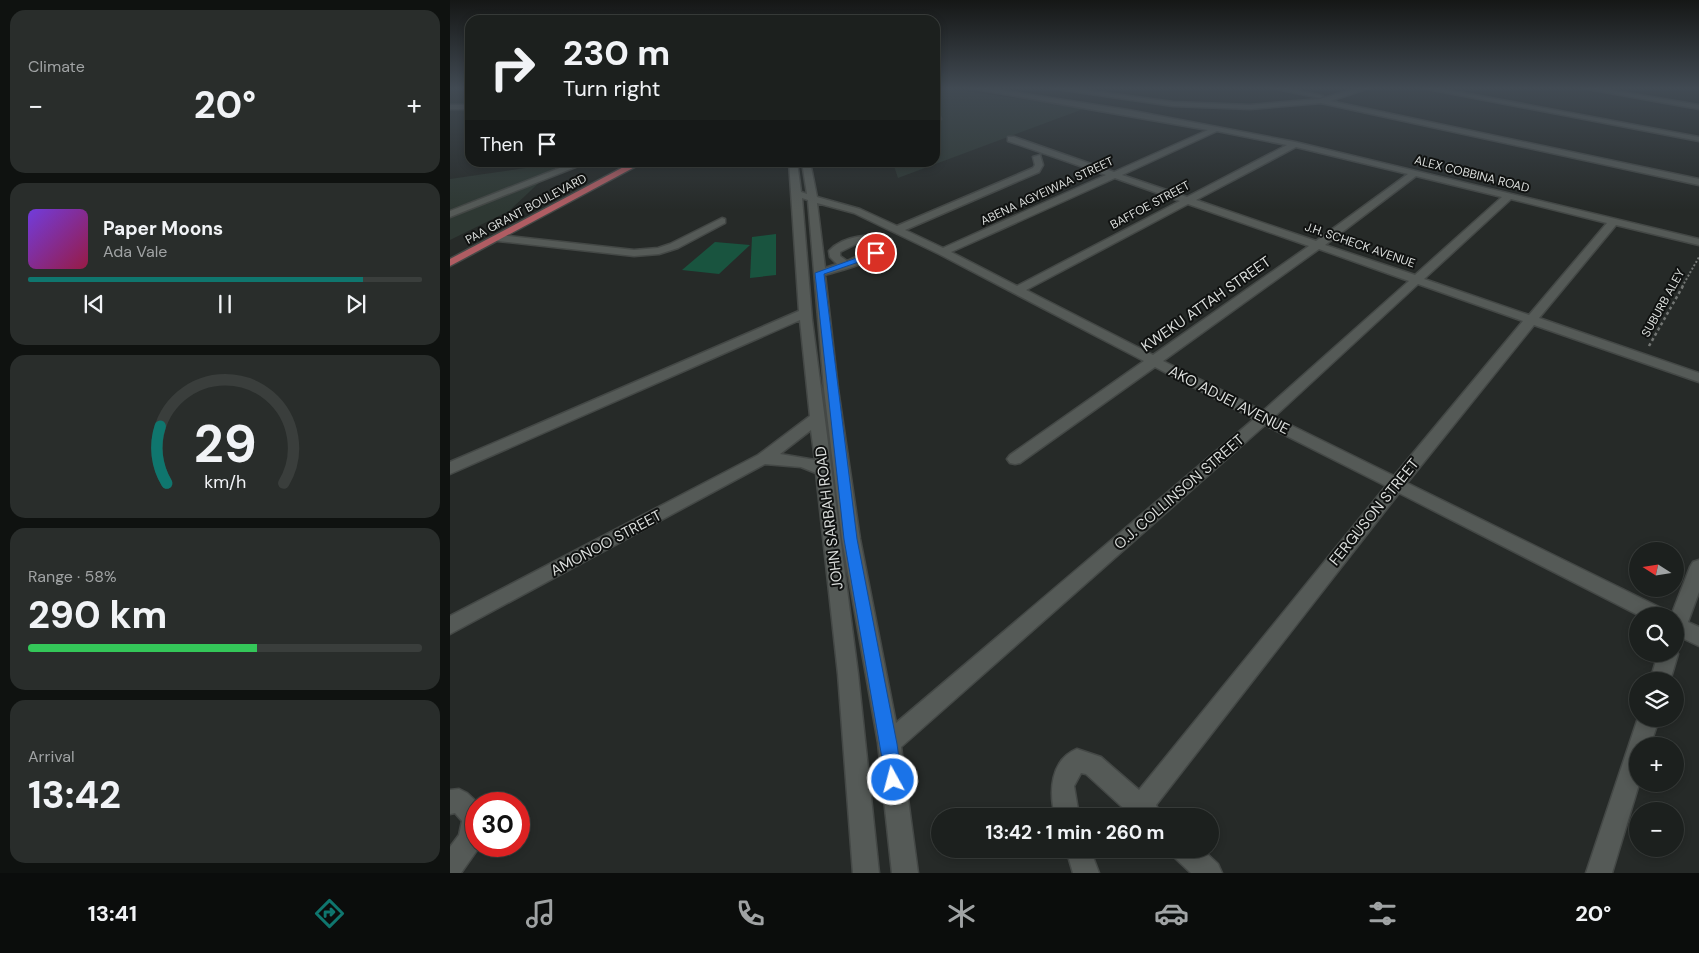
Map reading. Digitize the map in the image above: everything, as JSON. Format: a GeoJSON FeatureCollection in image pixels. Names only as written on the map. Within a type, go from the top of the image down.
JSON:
{"type":"FeatureCollection","features":[{"type":"Feature","properties":{"kind":"main road","name":"PAA GRANT BOULEVARD"},"geometry":{"type":"LineString","coordinates":[[450,253],[614,167]]}},
{"type":"Feature","properties":{"kind":"main road","name":"PAA GRANT BOULEVARD"},"geometry":{"type":"LineString","coordinates":[[450,263],[631,167]]}},
{"type":"Feature","properties":{"kind":"street","name":"ALEX COBBINA ROAD"},"geometry":{"type":"LineString","coordinates":[[1216,129],[1295,144],[1699,242]]}},
{"type":"Feature","properties":{"kind":"street","name":"ABENA AGYEIWAA STREET"},"geometry":{"type":"LineString","coordinates":[[943,252],[1216,129]]}},
{"type":"Feature","properties":{"kind":"street"},"geometry":{"type":"LineString","coordinates":[[1456,129],[1699,182]]}},
{"type":"Feature","properties":{"kind":"street"},"geometry":{"type":"LineString","coordinates":[[1644,129],[1699,139]]}},
{"type":"Feature","properties":{"kind":"street","name":"J.H. SCHECK AVENUE"},"geometry":{"type":"LineString","coordinates":[[1011,139],[1699,378]]}},
{"type":"Feature","properties":{"kind":"street","name":"BAFFOE STREET"},"geometry":{"type":"LineString","coordinates":[[1017,290],[1295,144]]}},
{"type":"Feature","properties":{"kind":"street"},"geometry":{"type":"LineString","coordinates":[[897,230],[1036,170],[1039,165],[1037,158]]}},
{"type":"Feature","properties":{"kind":"street"},"geometry":{"type":"LineString","coordinates":[[450,214],[571,167]]}},
{"type":"Feature","properties":{"kind":"street","name":"JOHN SARBAH ROAD"},"geometry":{"type":"LineString","coordinates":[[795,167],[804,196],[819,273],[851,539],[889,744],[904,873]]}},
{"type":"Feature","properties":{"kind":"street","name":"JOHN SARBAH ROAD"},"geometry":{"type":"LineString","coordinates":[[806,167],[804,196],[805,313],[859,778],[866,873]]}},
{"type":"Feature","properties":{"kind":"street","name":"KWEKU ATTAH STREET"},"geometry":{"type":"LineString","coordinates":[[1015,459],[1318,245],[1415,173]]}},
{"type":"Feature","properties":{"kind":"street","name":"AKO ADJEI AVENUE"},"geometry":{"type":"LineString","coordinates":[[804,196],[857,211],[943,252],[1264,418],[1640,607]]}},
{"type":"Feature","properties":{"kind":"street","name":"O.J. COLLINSON STREET"},"geometry":{"type":"LineString","coordinates":[[889,744],[1264,418],[1509,196]]}},
{"type":"Feature","properties":{"kind":"street"},"geometry":{"type":"LineString","coordinates":[[498,238],[634,253],[659,252],[722,221]]}},
{"type":"Feature","properties":{"kind":"street","name":"FERGUSON STREET"},"geometry":{"type":"LineString","coordinates":[[1147,808],[1396,484],[1530,319],[1613,222]]}},
{"type":"Feature","properties":{"kind":"street"},"geometry":{"type":"LineString","coordinates":[[819,273],[844,264]]}},
{"type":"Feature","properties":{"kind":"street"},"geometry":{"type":"LineString","coordinates":[[450,468],[805,313]]}},
{"type":"Feature","properties":{"kind":"street","name":"AMONOO STREET"},"geometry":{"type":"LineString","coordinates":[[450,626],[762,459],[817,418]]}},
{"type":"Feature","properties":{"kind":"street","name":"AMONOO STREET"},"geometry":{"type":"LineString","coordinates":[[762,459],[796,460],[812,463],[824,470]]}},
{"type":"Feature","properties":{"kind":"street"},"geometry":{"type":"LineString","coordinates":[[1684,607],[1699,567]]}},
{"type":"Feature","properties":{"kind":"street"},"geometry":{"type":"LineString","coordinates":[[1684,631],[1699,637]]}},
{"type":"Feature","properties":{"kind":"street"},"geometry":{"type":"LineString","coordinates":[[1065,808],[1061,796],[1064,773],[1076,760],[1093,766],[1142,808]]}},
{"type":"Feature","properties":{"kind":"street"},"geometry":{"type":"LineString","coordinates":[[1599,873],[1629,780]]}},
{"type":"Feature","properties":{"kind":"street"},"geometry":{"type":"LineString","coordinates":[[450,802],[458,801],[475,817],[470,841],[450,867]]}},
{"type":"Feature","properties":{"kind":"street"},"geometry":{"type":"LineString","coordinates":[[1081,858],[1086,873]]}},
{"type":"Feature","properties":{"kind":"street"},"geometry":{"type":"LineString","coordinates":[[1193,858],[1209,873]]}},
{"type":"Feature","properties":{"kind":"path","name":"SUBURB ALEY"},"geometry":{"type":"LineString","coordinates":[[1642,358],[1699,257]]}},
{"type":"Feature","properties":{"kind":"shaded area"},"geometry":{"type":"Polygon","coordinates":[[[940,129],[1030,129],[940,162],[940,129]]]}},
{"type":"Feature","properties":{"kind":"shaded area"},"geometry":{"type":"Polygon","coordinates":[[[532,167],[556,167],[509,211],[450,240],[450,179],[532,167]]]}},
{"type":"Feature","properties":{"kind":"shaded area"},"geometry":{"type":"Polygon","coordinates":[[[894,167],[928,167],[898,178],[894,167]]]}},
{"type":"Feature","properties":{"kind":"building"},"geometry":{"type":"Polygon","coordinates":[[[776,234],[776,275],[750,278],[752,237],[776,234]]]}},
{"type":"Feature","properties":{"kind":"building"},"geometry":{"type":"Polygon","coordinates":[[[715,242],[750,245],[719,274],[682,270],[715,242]]]}},
{"type":"Feature","properties":{"kind":"route"},"geometry":{"type":"LineString","coordinates":[[876,253],[819,273],[851,539],[889,744],[893,780]]}}]}
